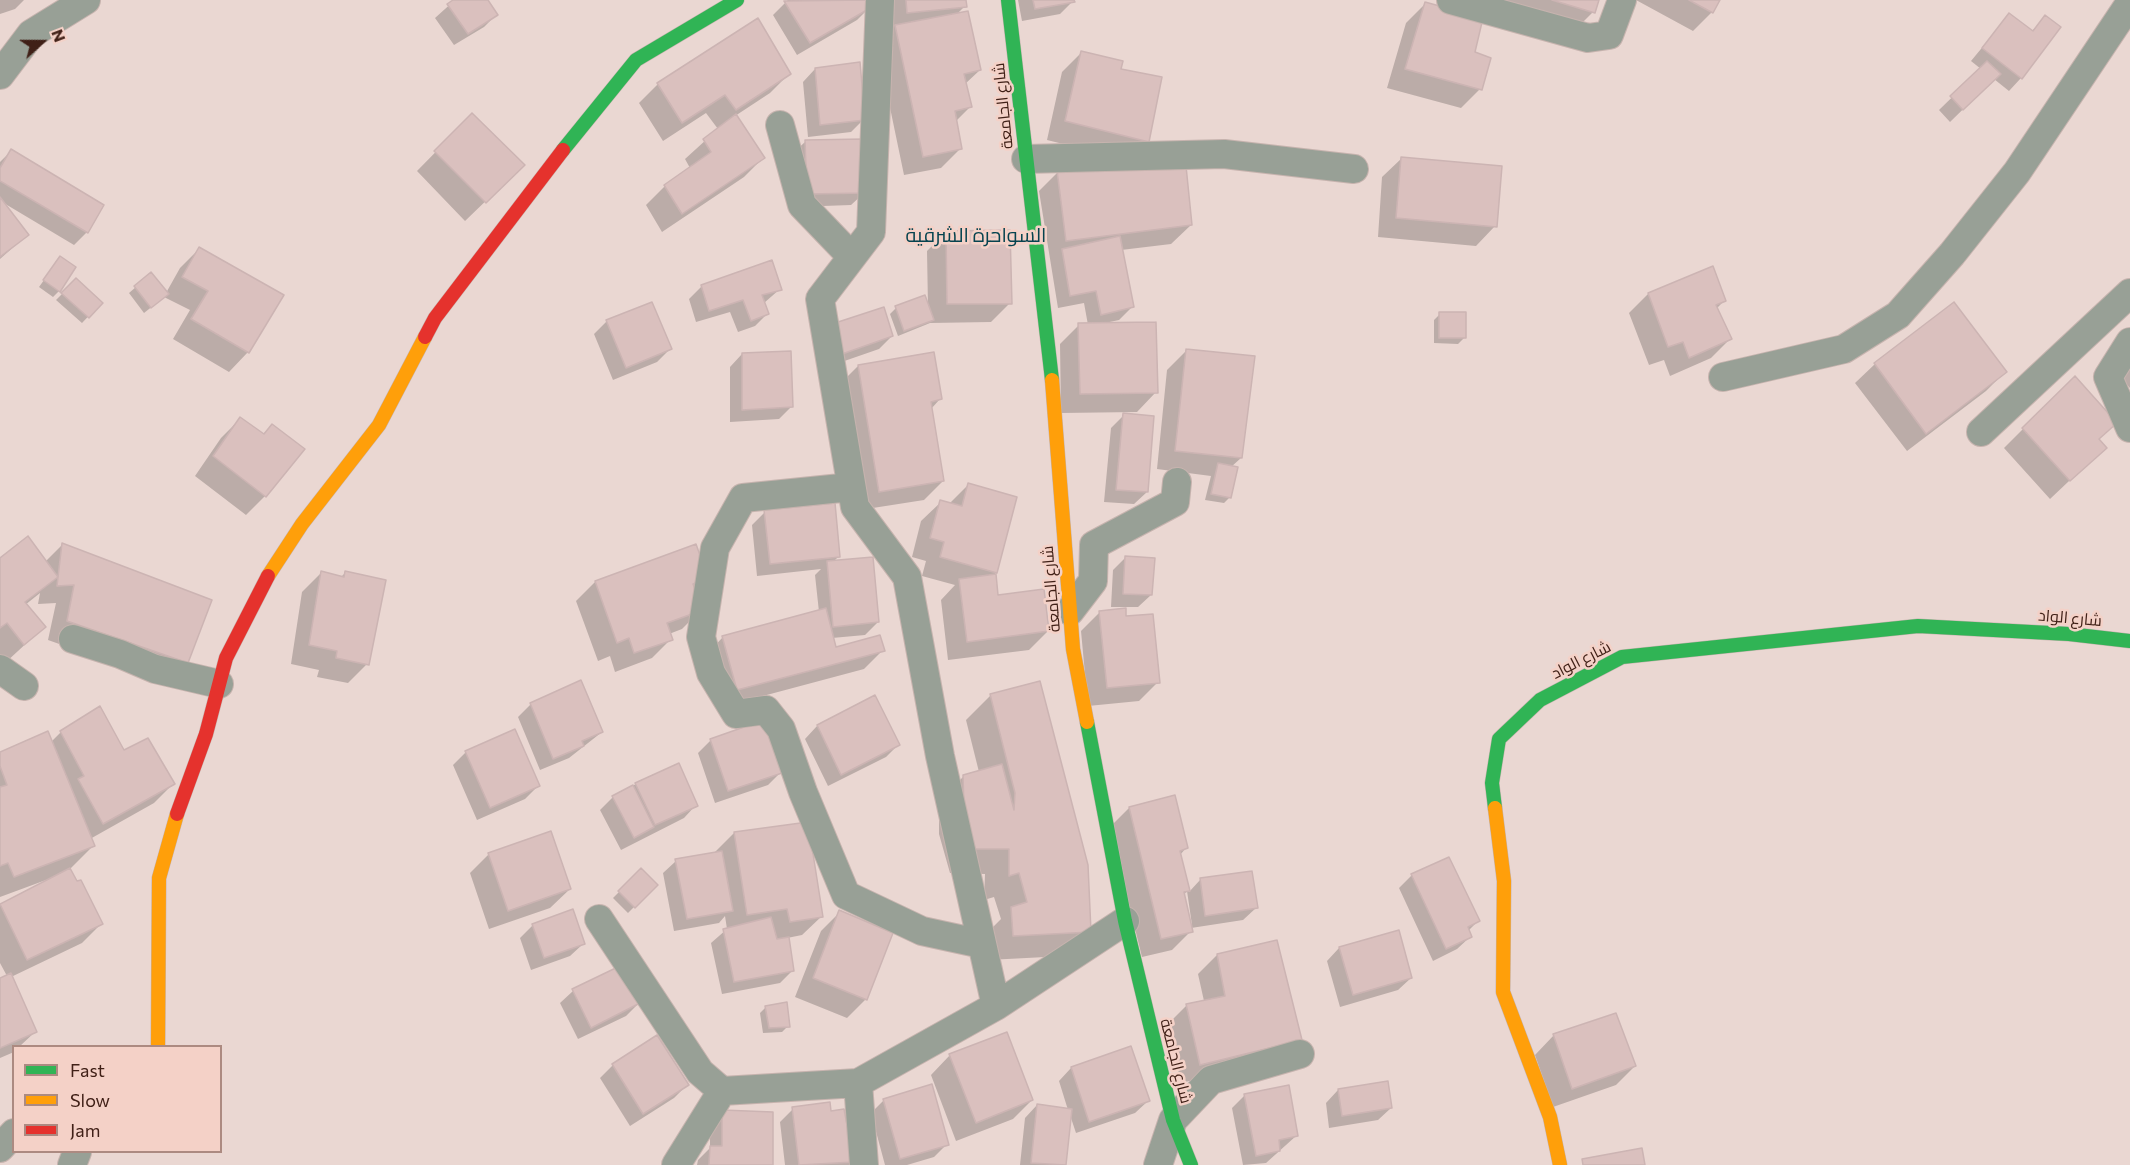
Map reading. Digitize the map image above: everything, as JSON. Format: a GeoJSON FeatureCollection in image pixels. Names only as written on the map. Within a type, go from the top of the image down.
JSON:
{"type":"FeatureCollection","features":[{"type":"Feature","properties":{"kind":"street"},"geometry":{"type":"LineString","coordinates":[[0,75],[31,34],[86,0]]}},
{"type":"Feature","properties":{"kind":"street"},"geometry":{"type":"LineString","coordinates":[[158,1045],[159,878],[181,799],[206,734],[226,658],[260,590],[302,524],[379,425],[435,318],[563,150],[636,60],[737,0]]}},
{"type":"Feature","properties":{"kind":"street"},"geometry":{"type":"LineString","coordinates":[[880,0],[871,232],[820,299],[855,507],[907,577],[940,756],[996,1005]]}},
{"type":"Feature","properties":{"kind":"street","name":"شارع الجامعة"},"geometry":{"type":"LineString","coordinates":[[1008,0],[1051,362],[1073,649],[1125,921],[1173,1120],[1191,1165]]}},
{"type":"Feature","properties":{"kind":"street"},"geometry":{"type":"LineString","coordinates":[[1451,0],[1587,38],[1609,35],[1622,0]]}},
{"type":"Feature","properties":{"kind":"street"},"geometry":{"type":"LineString","coordinates":[[1723,377],[1844,349],[1898,315],[2017,172],[2123,4]]}},
{"type":"Feature","properties":{"kind":"street"},"geometry":{"type":"LineString","coordinates":[[780,125],[802,205],[852,257]]}},
{"type":"Feature","properties":{"kind":"street"},"geometry":{"type":"LineString","coordinates":[[1026,159],[1224,154],[1354,169]]}},
{"type":"Feature","properties":{"kind":"street"},"geometry":{"type":"LineString","coordinates":[[1980,432],[2130,293]]}},
{"type":"Feature","properties":{"kind":"street"},"geometry":{"type":"LineString","coordinates":[[2130,342],[2108,377],[2130,428]]}},
{"type":"Feature","properties":{"kind":"street"},"geometry":{"type":"LineString","coordinates":[[1070,611],[1093,581],[1094,545],[1175,502],[1177,482]]}},
{"type":"Feature","properties":{"kind":"street"},"geometry":{"type":"LineString","coordinates":[[851,487],[743,498],[715,548],[701,637],[711,673],[736,714],[766,710],[781,729],[803,792],[846,895],[922,931],[982,944]]}},
{"type":"Feature","properties":{"kind":"street","name":"شارع الواد"},"geometry":{"type":"LineString","coordinates":[[1560,1165],[1550,1117],[1503,992],[1504,881],[1492,783],[1499,739],[1540,700],[1622,657],[1918,626],[2069,633],[2130,641]]}},
{"type":"Feature","properties":{"kind":"street"},"geometry":{"type":"LineString","coordinates":[[73,639],[120,654],[155,669],[219,684]]}},
{"type":"Feature","properties":{"kind":"street"},"geometry":{"type":"LineString","coordinates":[[0,669],[24,686]]}},
{"type":"Feature","properties":{"kind":"street"},"geometry":{"type":"LineString","coordinates":[[599,919],[700,1072],[722,1091],[858,1083],[996,1005],[1125,921]]}},
{"type":"Feature","properties":{"kind":"street"},"geometry":{"type":"LineString","coordinates":[[1158,1165],[1173,1120],[1211,1080],[1300,1054]]}},
{"type":"Feature","properties":{"kind":"street"},"geometry":{"type":"LineString","coordinates":[[858,1083],[864,1165]]}},
{"type":"Feature","properties":{"kind":"street"},"geometry":{"type":"LineString","coordinates":[[676,1165],[722,1091]]}},
{"type":"Feature","properties":{"kind":"street"},"geometry":{"type":"LineString","coordinates":[[0,1148],[12,1135]]}},
{"type":"Feature","properties":{"kind":"building"},"geometry":{"type":"Polygon","coordinates":[[[453,0],[488,0],[498,15],[468,34],[447,4],[453,0]]]}},
{"type":"Feature","properties":{"kind":"building"},"geometry":{"type":"Polygon","coordinates":[[[868,0],[872,7],[810,43],[784,1],[868,0]]]}},
{"type":"Feature","properties":{"kind":"building"},"geometry":{"type":"Polygon","coordinates":[[[906,0],[966,0],[967,7],[907,13],[906,0]]]}},
{"type":"Feature","properties":{"kind":"building"},"geometry":{"type":"Polygon","coordinates":[[[1033,0],[1074,0],[1075,2],[1035,9],[1033,0]]]}},
{"type":"Feature","properties":{"kind":"building"},"geometry":{"type":"Polygon","coordinates":[[[1552,0],[1599,0],[1595,13],[1552,0]]]}},
{"type":"Feature","properties":{"kind":"building"},"geometry":{"type":"Polygon","coordinates":[[[1689,0],[1720,0],[1713,13],[1689,0]]]}},
{"type":"Feature","properties":{"kind":"building"},"geometry":{"type":"Polygon","coordinates":[[[1425,2],[1483,18],[1475,52],[1491,58],[1482,90],[1405,69],[1425,2]]]}},
{"type":"Feature","properties":{"kind":"building"},"geometry":{"type":"Polygon","coordinates":[[[968,11],[981,70],[964,74],[972,107],[955,111],[962,149],[923,157],[895,25],[968,11]]]}},
{"type":"Feature","properties":{"kind":"building"},"geometry":{"type":"Polygon","coordinates":[[[2009,13],[2033,31],[2045,15],[2061,27],[2022,79],[1982,48],[2009,13]]]}},
{"type":"Feature","properties":{"kind":"building"},"geometry":{"type":"Polygon","coordinates":[[[758,18],[791,74],[736,110],[725,95],[682,123],[657,83],[758,18]]]}},
{"type":"Feature","properties":{"kind":"building"},"geometry":{"type":"Polygon","coordinates":[[[1081,51],[1123,61],[1121,69],[1162,77],[1149,142],[1065,121],[1081,51]]]}},
{"type":"Feature","properties":{"kind":"building"},"geometry":{"type":"Polygon","coordinates":[[[1987,61],[2001,74],[1963,110],[1950,96],[1987,61]]]}},
{"type":"Feature","properties":{"kind":"building"},"geometry":{"type":"Polygon","coordinates":[[[860,62],[865,120],[820,125],[815,68],[860,62]]]}},
{"type":"Feature","properties":{"kind":"building"},"geometry":{"type":"Polygon","coordinates":[[[472,113],[525,165],[486,203],[434,151],[472,113]]]}},
{"type":"Feature","properties":{"kind":"building"},"geometry":{"type":"Polygon","coordinates":[[[736,114],[765,158],[682,214],[664,185],[711,152],[703,139],[736,114]]]}},
{"type":"Feature","properties":{"kind":"building"},"geometry":{"type":"Polygon","coordinates":[[[864,139],[865,193],[807,194],[805,140],[864,139]]]}},
{"type":"Feature","properties":{"kind":"building"},"geometry":{"type":"Polygon","coordinates":[[[11,149],[104,205],[88,233],[0,181],[0,168],[11,149]]]}},
{"type":"Feature","properties":{"kind":"building"},"geometry":{"type":"Polygon","coordinates":[[[1401,157],[1502,166],[1497,227],[1396,218],[1401,157]]]}},
{"type":"Feature","properties":{"kind":"building"},"geometry":{"type":"Polygon","coordinates":[[[1186,166],[1192,225],[1066,241],[1057,170],[1186,166]]]}},
{"type":"Feature","properties":{"kind":"building"},"geometry":{"type":"Polygon","coordinates":[[[0,197],[29,235],[0,257],[0,197]]]}},
{"type":"Feature","properties":{"kind":"building"},"geometry":{"type":"Polygon","coordinates":[[[1010,230],[1012,304],[947,304],[946,231],[1010,230]]]}},
{"type":"Feature","properties":{"kind":"building"},"geometry":{"type":"Polygon","coordinates":[[[1120,236],[1134,307],[1101,315],[1096,291],[1070,296],[1062,249],[1120,236]]]}},
{"type":"Feature","properties":{"kind":"building"},"geometry":{"type":"Polygon","coordinates":[[[199,247],[284,295],[249,353],[191,319],[208,291],[182,277],[199,247]]]}},
{"type":"Feature","properties":{"kind":"building"},"geometry":{"type":"Polygon","coordinates":[[[60,256],[76,267],[60,292],[43,280],[60,256]]]}},
{"type":"Feature","properties":{"kind":"building"},"geometry":{"type":"Polygon","coordinates":[[[772,260],[782,290],[762,295],[769,314],[751,321],[743,300],[709,311],[701,285],[772,260]]]}},
{"type":"Feature","properties":{"kind":"building"},"geometry":{"type":"Polygon","coordinates":[[[1713,266],[1726,301],[1716,305],[1732,339],[1689,358],[1683,342],[1668,347],[1648,293],[1713,266]]]}},
{"type":"Feature","properties":{"kind":"building"},"geometry":{"type":"Polygon","coordinates":[[[151,272],[169,294],[151,308],[134,286],[151,272]]]}},
{"type":"Feature","properties":{"kind":"building"},"geometry":{"type":"Polygon","coordinates":[[[76,278],[103,303],[89,318],[61,293],[76,278]]]}},
{"type":"Feature","properties":{"kind":"building"},"geometry":{"type":"Polygon","coordinates":[[[925,295],[934,320],[904,331],[895,306],[925,295]]]}},
{"type":"Feature","properties":{"kind":"building"},"geometry":{"type":"Polygon","coordinates":[[[652,302],[672,349],[626,368],[606,320],[652,302]]]}},
{"type":"Feature","properties":{"kind":"building"},"geometry":{"type":"Polygon","coordinates":[[[1954,302],[2007,372],[1926,434],[1874,363],[1954,302]]]}},
{"type":"Feature","properties":{"kind":"building"},"geometry":{"type":"Polygon","coordinates":[[[884,307],[893,336],[842,354],[832,324],[884,307]]]}},
{"type":"Feature","properties":{"kind":"building"},"geometry":{"type":"Polygon","coordinates":[[[1439,312],[1466,312],[1466,338],[1439,338],[1439,312]]]}},
{"type":"Feature","properties":{"kind":"building"},"geometry":{"type":"Polygon","coordinates":[[[1156,322],[1158,393],[1080,394],[1078,323],[1156,322]]]}},
{"type":"Feature","properties":{"kind":"building"},"geometry":{"type":"Polygon","coordinates":[[[1186,349],[1255,356],[1242,458],[1175,451],[1186,349]]]}},
{"type":"Feature","properties":{"kind":"building"},"geometry":{"type":"Polygon","coordinates":[[[791,351],[793,407],[742,410],[742,353],[791,351]]]}},
{"type":"Feature","properties":{"kind":"building"},"geometry":{"type":"Polygon","coordinates":[[[934,352],[942,399],[931,402],[944,481],[879,492],[858,365],[934,352]]]}},
{"type":"Feature","properties":{"kind":"building"},"geometry":{"type":"Polygon","coordinates":[[[2075,376],[2117,423],[2099,439],[2107,448],[2070,481],[2022,428],[2075,376]]]}},
{"type":"Feature","properties":{"kind":"building"},"geometry":{"type":"Polygon","coordinates":[[[1123,413],[1154,416],[1148,492],[1116,490],[1123,413]]]}},
{"type":"Feature","properties":{"kind":"building"},"geometry":{"type":"Polygon","coordinates":[[[240,417],[264,434],[272,424],[305,449],[266,497],[213,456],[240,417]]]}},
{"type":"Feature","properties":{"kind":"building"},"geometry":{"type":"Polygon","coordinates":[[[1218,463],[1238,467],[1231,498],[1211,494],[1218,463]]]}},
{"type":"Feature","properties":{"kind":"building"},"geometry":{"type":"Polygon","coordinates":[[[968,483],[1017,497],[997,573],[940,557],[944,542],[930,538],[940,500],[962,506],[968,483]]]}},
{"type":"Feature","properties":{"kind":"building"},"geometry":{"type":"Polygon","coordinates":[[[835,503],[840,557],[770,564],[764,510],[835,503]]]}},
{"type":"Feature","properties":{"kind":"building"},"geometry":{"type":"Polygon","coordinates":[[[28,536],[58,577],[25,602],[46,627],[24,645],[7,623],[0,628],[0,558],[28,536]]]}},
{"type":"Feature","properties":{"kind":"building"},"geometry":{"type":"Polygon","coordinates":[[[62,543],[212,600],[188,663],[67,621],[74,585],[57,586],[62,543]]]}},
{"type":"Feature","properties":{"kind":"building"},"geometry":{"type":"Polygon","coordinates":[[[696,544],[708,578],[693,584],[703,610],[667,623],[673,640],[634,653],[629,638],[617,643],[595,581],[696,544]]]}},
{"type":"Feature","properties":{"kind":"building"},"geometry":{"type":"Polygon","coordinates":[[[1125,556],[1155,558],[1152,595],[1123,594],[1125,556]]]}},
{"type":"Feature","properties":{"kind":"building"},"geometry":{"type":"Polygon","coordinates":[[[873,557],[879,622],[833,627],[827,561],[873,557]]]}},
{"type":"Feature","properties":{"kind":"building"},"geometry":{"type":"Polygon","coordinates":[[[321,571],[344,577],[345,571],[386,580],[369,665],[336,658],[337,651],[309,645],[321,571]]]}},
{"type":"Feature","properties":{"kind":"building"},"geometry":{"type":"Polygon","coordinates":[[[996,574],[998,595],[1044,589],[1049,631],[967,642],[959,579],[996,574]]]}},
{"type":"Feature","properties":{"kind":"building"},"geometry":{"type":"Polygon","coordinates":[[[826,608],[836,647],[880,635],[885,651],[737,690],[722,636],[826,608]]]}},
{"type":"Feature","properties":{"kind":"building"},"geometry":{"type":"Polygon","coordinates":[[[1126,608],[1126,616],[1153,614],[1160,683],[1107,688],[1099,611],[1126,608]]]}},
{"type":"Feature","properties":{"kind":"building"},"geometry":{"type":"Polygon","coordinates":[[[581,680],[603,732],[582,741],[584,746],[553,759],[530,703],[581,680]]]}},
{"type":"Feature","properties":{"kind":"building"},"geometry":{"type":"Polygon","coordinates":[[[1040,681],[1088,865],[1091,932],[1013,936],[1011,907],[1027,902],[1019,873],[1009,876],[1009,849],[975,849],[964,808],[963,775],[1002,764],[1014,810],[1015,793],[990,694],[1040,681]]]}},
{"type":"Feature","properties":{"kind":"building"},"geometry":{"type":"Polygon","coordinates":[[[875,695],[900,745],[841,775],[817,725],[875,695]]]}},
{"type":"Feature","properties":{"kind":"building"},"geometry":{"type":"Polygon","coordinates":[[[100,706],[124,750],[148,738],[175,784],[103,824],[78,779],[84,776],[60,731],[100,706]]]}},
{"type":"Feature","properties":{"kind":"building"},"geometry":{"type":"Polygon","coordinates":[[[764,720],[782,773],[728,791],[710,739],[764,720]]]}},
{"type":"Feature","properties":{"kind":"building"},"geometry":{"type":"Polygon","coordinates":[[[515,729],[540,786],[490,808],[465,751],[515,729]]]}},
{"type":"Feature","properties":{"kind":"building"},"geometry":{"type":"Polygon","coordinates":[[[48,731],[95,846],[14,877],[8,863],[0,866],[0,787],[7,785],[0,766],[0,752],[48,731]]]}},
{"type":"Feature","properties":{"kind":"building"},"geometry":{"type":"Polygon","coordinates":[[[679,763],[698,806],[655,825],[635,783],[679,763]]]}},
{"type":"Feature","properties":{"kind":"building"},"geometry":{"type":"Polygon","coordinates":[[[633,785],[654,827],[634,838],[612,796],[633,785]]]}},
{"type":"Feature","properties":{"kind":"building"},"geometry":{"type":"Polygon","coordinates":[[[1175,795],[1188,848],[1180,851],[1190,891],[1184,892],[1193,932],[1161,939],[1129,807],[1175,795]]]}},
{"type":"Feature","properties":{"kind":"building"},"geometry":{"type":"Polygon","coordinates":[[[808,822],[823,917],[790,922],[787,909],[747,915],[734,832],[808,822]]]}},
{"type":"Feature","properties":{"kind":"building"},"geometry":{"type":"Polygon","coordinates":[[[551,831],[571,889],[508,911],[488,853],[551,831]]]}},
{"type":"Feature","properties":{"kind":"building"},"geometry":{"type":"Polygon","coordinates":[[[722,851],[733,911],[687,919],[675,859],[722,851]]]}},
{"type":"Feature","properties":{"kind":"building"},"geometry":{"type":"Polygon","coordinates":[[[1449,857],[1480,921],[1468,927],[1472,937],[1446,949],[1411,874],[1449,857]]]}},
{"type":"Feature","properties":{"kind":"building"},"geometry":{"type":"Polygon","coordinates":[[[70,868],[77,881],[81,880],[103,924],[27,960],[0,904],[70,868]]]}},
{"type":"Feature","properties":{"kind":"building"},"geometry":{"type":"Polygon","coordinates":[[[641,868],[658,885],[635,908],[618,891],[641,868]]]}},
{"type":"Feature","properties":{"kind":"building"},"geometry":{"type":"Polygon","coordinates":[[[1252,871],[1258,908],[1205,916],[1200,878],[1252,871]]]}},
{"type":"Feature","properties":{"kind":"building"},"geometry":{"type":"Polygon","coordinates":[[[573,909],[585,944],[544,958],[532,924],[573,909]]]}},
{"type":"Feature","properties":{"kind":"building"},"geometry":{"type":"Polygon","coordinates":[[[839,910],[893,933],[867,1000],[813,978],[839,910]]]}},
{"type":"Feature","properties":{"kind":"building"},"geometry":{"type":"Polygon","coordinates":[[[771,917],[777,939],[789,937],[794,971],[734,982],[723,929],[771,917]]]}},
{"type":"Feature","properties":{"kind":"building"},"geometry":{"type":"Polygon","coordinates":[[[1399,930],[1412,978],[1353,995],[1339,947],[1399,930]]]}},
{"type":"Feature","properties":{"kind":"building"},"geometry":{"type":"Polygon","coordinates":[[[1277,940],[1302,1040],[1200,1065],[1186,1004],[1225,996],[1217,954],[1277,940]]]}},
{"type":"Feature","properties":{"kind":"building"},"geometry":{"type":"Polygon","coordinates":[[[622,965],[640,1003],[591,1028],[572,989],[622,965]]]}},
{"type":"Feature","properties":{"kind":"building"},"geometry":{"type":"Polygon","coordinates":[[[11,973],[37,1032],[0,1048],[0,978],[11,973]]]}},
{"type":"Feature","properties":{"kind":"building"},"geometry":{"type":"Polygon","coordinates":[[[787,1002],[790,1027],[769,1028],[765,1006],[787,1002]]]}},
{"type":"Feature","properties":{"kind":"building"},"geometry":{"type":"Polygon","coordinates":[[[1616,1013],[1636,1066],[1572,1089],[1553,1034],[1616,1013]]]}},
{"type":"Feature","properties":{"kind":"building"},"geometry":{"type":"Polygon","coordinates":[[[1007,1032],[1033,1100],[976,1123],[949,1054],[1007,1032]]]}},
{"type":"Feature","properties":{"kind":"building"},"geometry":{"type":"Polygon","coordinates":[[[657,1035],[689,1085],[643,1114],[612,1064],[657,1035]]]}},
{"type":"Feature","properties":{"kind":"building"},"geometry":{"type":"Polygon","coordinates":[[[1131,1046],[1150,1101],[1089,1122],[1071,1067],[1131,1046]]]}},
{"type":"Feature","properties":{"kind":"building"},"geometry":{"type":"Polygon","coordinates":[[[1388,1081],[1392,1108],[1342,1116],[1338,1089],[1388,1081]]]}},
{"type":"Feature","properties":{"kind":"building"},"geometry":{"type":"Polygon","coordinates":[[[932,1084],[949,1145],[900,1159],[883,1099],[932,1084]]]}},
{"type":"Feature","properties":{"kind":"building"},"geometry":{"type":"Polygon","coordinates":[[[1289,1085],[1298,1136],[1279,1140],[1280,1151],[1256,1156],[1244,1094],[1289,1085]]]}},
{"type":"Feature","properties":{"kind":"building"},"geometry":{"type":"Polygon","coordinates":[[[830,1102],[831,1111],[844,1109],[854,1162],[799,1165],[792,1107],[830,1102]]]}},
{"type":"Feature","properties":{"kind":"building"},"geometry":{"type":"Polygon","coordinates":[[[1037,1104],[1072,1109],[1066,1165],[1031,1163],[1037,1104]]]}},
{"type":"Feature","properties":{"kind":"building"},"geometry":{"type":"Polygon","coordinates":[[[722,1110],[773,1112],[773,1165],[709,1165],[710,1146],[722,1146],[722,1110]]]}},
{"type":"Feature","properties":{"kind":"building"},"geometry":{"type":"Polygon","coordinates":[[[1642,1148],[1645,1165],[1583,1165],[1582,1159],[1642,1148]]]}},
{"type":"Feature","properties":{"kind":"traffic: fast"},"geometry":{"type":"LineString","coordinates":[[563,150],[636,60],[737,0]]}},
{"type":"Feature","properties":{"kind":"traffic: fast"},"geometry":{"type":"LineString","coordinates":[[1008,0],[1052,380]]}},
{"type":"Feature","properties":{"kind":"traffic: fast"},"geometry":{"type":"LineString","coordinates":[[1495,808],[1492,783],[1499,739],[1540,700],[1622,657],[1918,626],[2069,634],[2130,641]]}},
{"type":"Feature","properties":{"kind":"traffic: fast"},"geometry":{"type":"LineString","coordinates":[[1087,722],[1125,921],[1173,1120],[1191,1165]]}},
{"type":"Feature","properties":{"kind":"traffic: slow"},"geometry":{"type":"LineString","coordinates":[[268,576],[302,524],[379,425],[425,337]]}},
{"type":"Feature","properties":{"kind":"traffic: slow"},"geometry":{"type":"LineString","coordinates":[[1052,380],[1073,649],[1087,722]]}},
{"type":"Feature","properties":{"kind":"traffic: slow"},"geometry":{"type":"LineString","coordinates":[[1495,808],[1504,881],[1503,992],[1550,1117],[1560,1165]]}},
{"type":"Feature","properties":{"kind":"traffic: slow"},"geometry":{"type":"LineString","coordinates":[[158,1045],[159,878],[177,814]]}},
{"type":"Feature","properties":{"kind":"traffic: jam"},"geometry":{"type":"LineString","coordinates":[[425,337],[435,318],[563,150]]}},
{"type":"Feature","properties":{"kind":"traffic: jam"},"geometry":{"type":"LineString","coordinates":[[177,814],[206,734],[226,658],[268,576]]}},
{"type":"Feature","properties":{"kind":"district","name":"السواحرة الشرقية"},"geometry":{"type":"Point","coordinates":[976,235]}}]}
